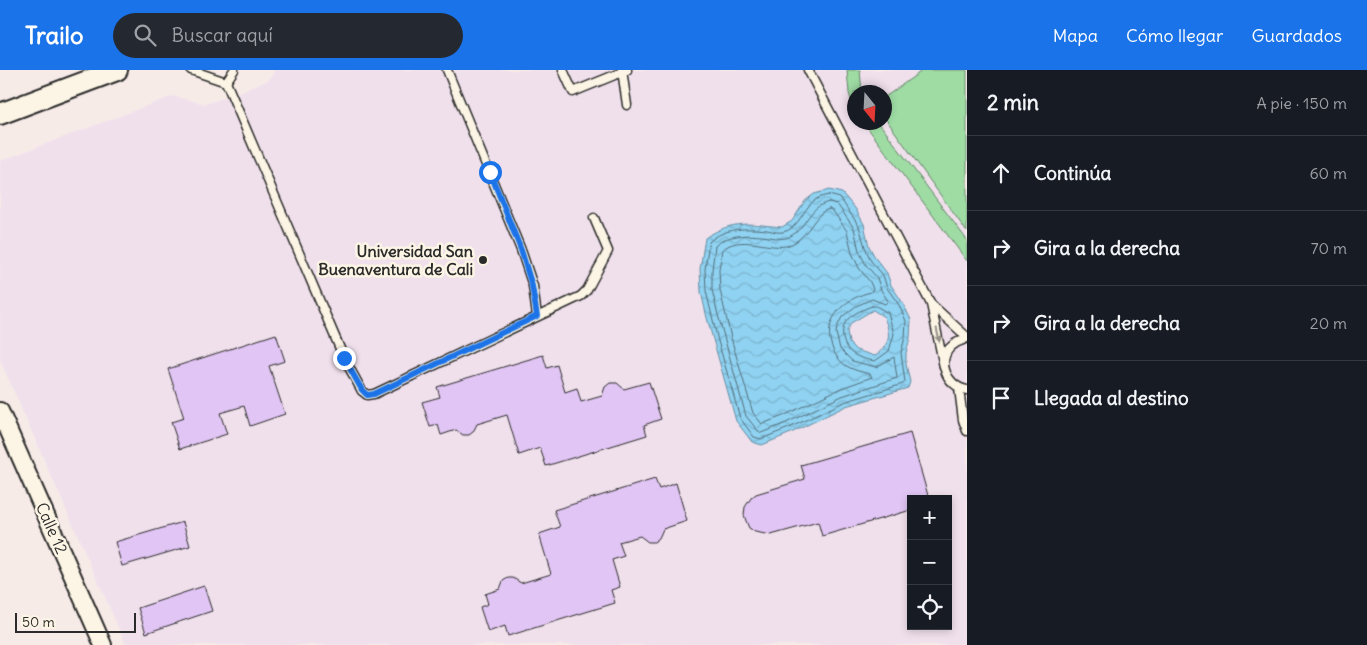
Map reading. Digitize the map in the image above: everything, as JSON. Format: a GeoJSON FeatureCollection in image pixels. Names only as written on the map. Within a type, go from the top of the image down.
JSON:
{"type":"FeatureCollection","features":[{"type":"Feature","properties":{"kind":"street"},"geometry":{"type":"LineString","coordinates":[[0,114],[117,70]]}},
{"type":"Feature","properties":{"kind":"street","name":"Calle 12"},"geometry":{"type":"LineString","coordinates":[[0,412],[103,645]]}},
{"type":"Feature","properties":{"kind":"lane"},"geometry":{"type":"LineString","coordinates":[[191,70],[226,82],[344,358],[362,390],[367,395],[374,394],[582,296],[608,250],[594,218]]}},
{"type":"Feature","properties":{"kind":"lane"},"geometry":{"type":"LineString","coordinates":[[226,82],[234,70]]}},
{"type":"Feature","properties":{"kind":"lane"},"geometry":{"type":"LineString","coordinates":[[447,70],[521,250],[532,286],[537,316]]}},
{"type":"Feature","properties":{"kind":"lane"},"geometry":{"type":"LineString","coordinates":[[563,70],[573,92],[623,71],[627,105]]}},
{"type":"Feature","properties":{"kind":"lane"},"geometry":{"type":"LineString","coordinates":[[808,70],[930,304],[948,380],[963,389],[963,420],[967,431]]}},
{"type":"Feature","properties":{"kind":"lane"},"geometry":{"type":"LineString","coordinates":[[930,304],[967,338],[955,343],[946,353],[944,367]]}},
{"type":"Feature","properties":{"kind":"shaded area","name":"Universidad San Buenaventura de Cali"},"geometry":{"type":"Polygon","coordinates":[[[275,70],[967,70],[967,645],[126,645],[0,360],[0,161],[173,96],[205,104],[269,80],[275,70]]]}},
{"type":"Feature","properties":{"kind":"green space"},"geometry":{"type":"Polygon","coordinates":[[[847,70],[860,70],[861,85],[848,85],[847,70]]]}},
{"type":"Feature","properties":{"kind":"green space"},"geometry":{"type":"Polygon","coordinates":[[[923,70],[967,70],[967,232],[892,128],[892,92],[923,70]]]}},
{"type":"Feature","properties":{"kind":"green space"},"geometry":{"type":"Polygon","coordinates":[[[869,130],[884,130],[967,240],[967,261],[869,130]]]}},
{"type":"Feature","properties":{"kind":"water"},"geometry":{"type":"Polygon","coordinates":[[[829,190],[842,193],[855,208],[864,224],[869,246],[887,273],[891,285],[911,320],[910,338],[906,353],[906,364],[910,382],[908,388],[846,406],[762,445],[752,442],[736,421],[707,318],[701,292],[700,269],[705,238],[733,225],[751,224],[782,227],[792,221],[805,201],[814,194],[829,190]],[[873,310],[851,323],[847,331],[849,343],[856,350],[875,356],[887,343],[888,329],[884,317],[873,310]]]}},
{"type":"Feature","properties":{"kind":"building"},"geometry":{"type":"Polygon","coordinates":[[[276,334],[285,361],[269,366],[285,414],[250,426],[244,406],[220,413],[227,434],[180,449],[171,422],[184,418],[168,369],[276,334]]]}},
{"type":"Feature","properties":{"kind":"building"},"geometry":{"type":"Polygon","coordinates":[[[543,355],[547,368],[557,365],[565,392],[577,388],[581,402],[602,396],[605,387],[610,383],[617,383],[624,389],[649,382],[661,419],[644,425],[647,435],[546,466],[540,448],[519,455],[507,415],[477,424],[469,435],[463,435],[456,430],[441,435],[438,425],[430,427],[422,402],[440,397],[437,387],[543,355]]]}},
{"type":"Feature","properties":{"kind":"building"},"geometry":{"type":"Polygon","coordinates":[[[910,433],[928,495],[907,495],[907,511],[822,536],[818,522],[771,535],[755,532],[749,528],[744,515],[745,507],[751,498],[756,494],[805,479],[801,465],[910,433]]]}},
{"type":"Feature","properties":{"kind":"building"},"geometry":{"type":"Polygon","coordinates":[[[655,479],[659,489],[676,483],[687,521],[663,529],[659,538],[654,542],[648,542],[640,536],[619,542],[624,556],[612,560],[620,587],[611,590],[615,603],[508,636],[505,626],[488,632],[480,607],[488,604],[485,594],[500,589],[503,581],[508,578],[513,578],[521,583],[551,574],[539,534],[560,527],[554,510],[655,479]]]}},
{"type":"Feature","properties":{"kind":"building"},"geometry":{"type":"Polygon","coordinates":[[[183,522],[190,546],[122,566],[115,542],[183,522]]]}},
{"type":"Feature","properties":{"kind":"building"},"geometry":{"type":"Polygon","coordinates":[[[204,586],[212,611],[146,633],[138,608],[204,586]]]}},
{"type":"Feature","properties":{"kind":"place","name":"Universidad San Buenaventura de Cali"},"geometry":{"type":"Point","coordinates":[483,260]}},
{"type":"Feature","properties":{"kind":"route"},"geometry":{"type":"LineString","coordinates":[[344,358],[362,390],[367,395],[374,394],[537,316],[532,286],[521,250],[490,172]]}}]}
